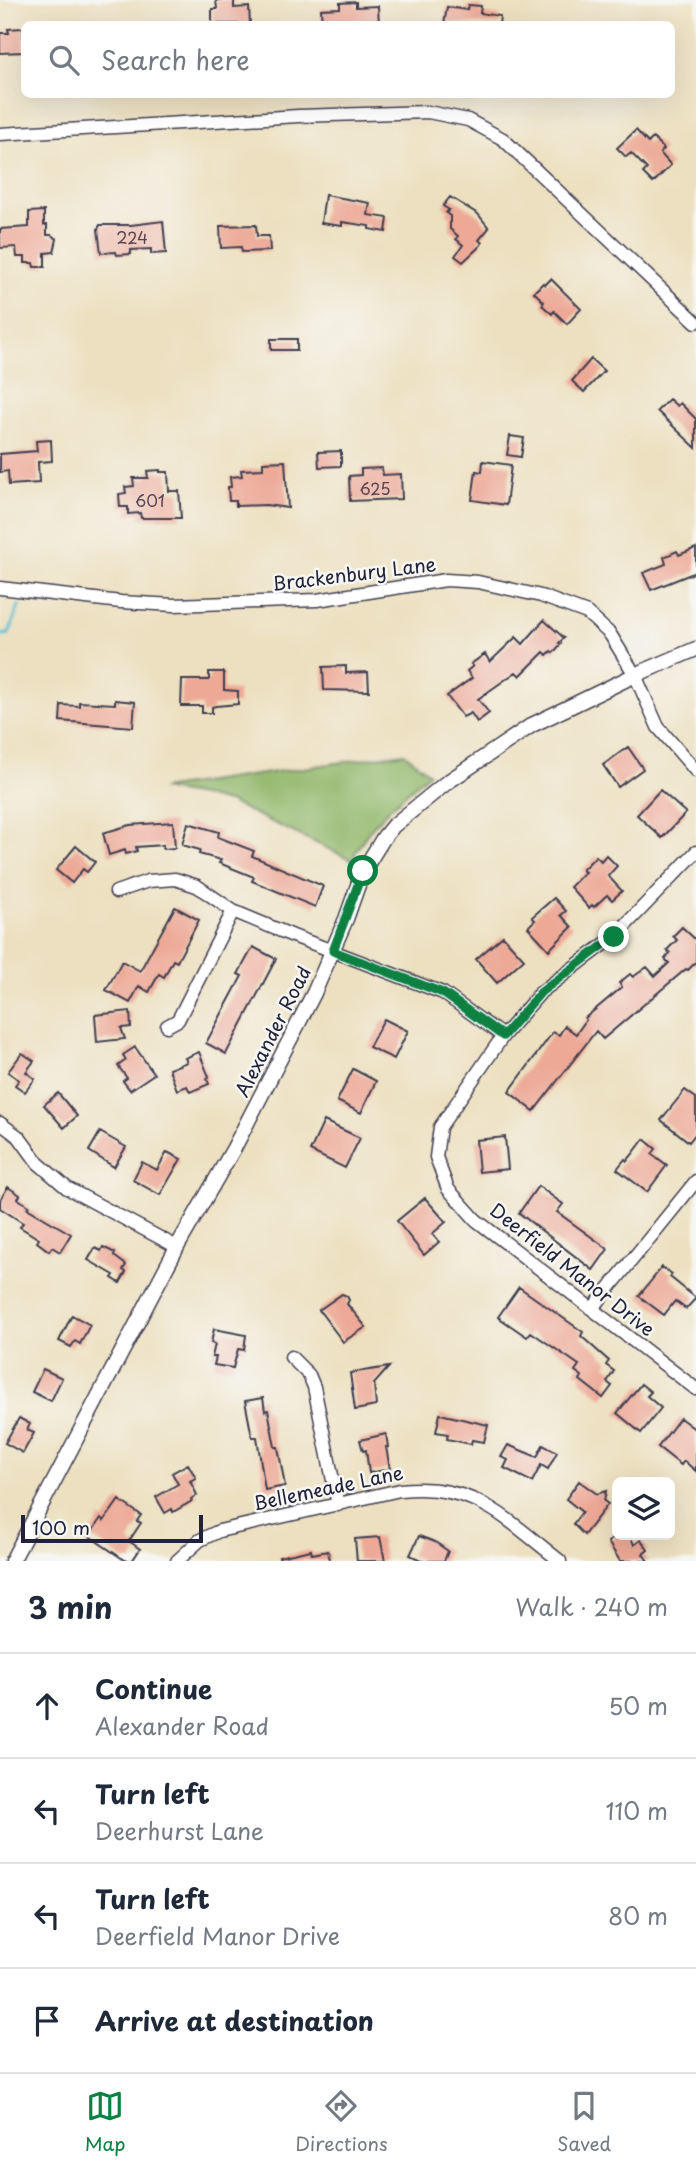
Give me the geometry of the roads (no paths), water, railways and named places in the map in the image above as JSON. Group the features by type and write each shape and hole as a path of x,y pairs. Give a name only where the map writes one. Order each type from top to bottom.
{"street":[{"path":"0,134 360,113 448,114 481,125 503,139 696,322"},
{"name":"Brackenbury Lane","path":"0,588 121,602 174,605 317,600 428,582 478,582 541,596 587,612 610,634 635,674 658,727 696,771"},
{"name":"Alexander Road","path":"12,1561 177,1247 234,1148 314,993 363,871 376,848 393,826 446,783 532,725 635,674 696,649"},
{"name":"Deerfield Manor Drive","path":"696,852 614,937 541,992 503,1036 440,1127 436,1157 448,1189 476,1220 696,1389"},
{"path":"116,892 148,881 175,879 197,886 233,911 443,993 503,1036"},
{"path":"167,1026 178,1020 233,911"},
{"path":"0,1122 19,1137 38,1163 67,1188 177,1247"},
{"path":"593,1308 696,1181"},
{"path":"291,1357 309,1375 314,1387 338,1505"},
{"name":"Bellemeade Lane","path":"177,1561 200,1541 219,1531 400,1490 433,1488 484,1503 560,1561"}],"waterway":[{"path":"0,635 9,634 19,606"}]}
